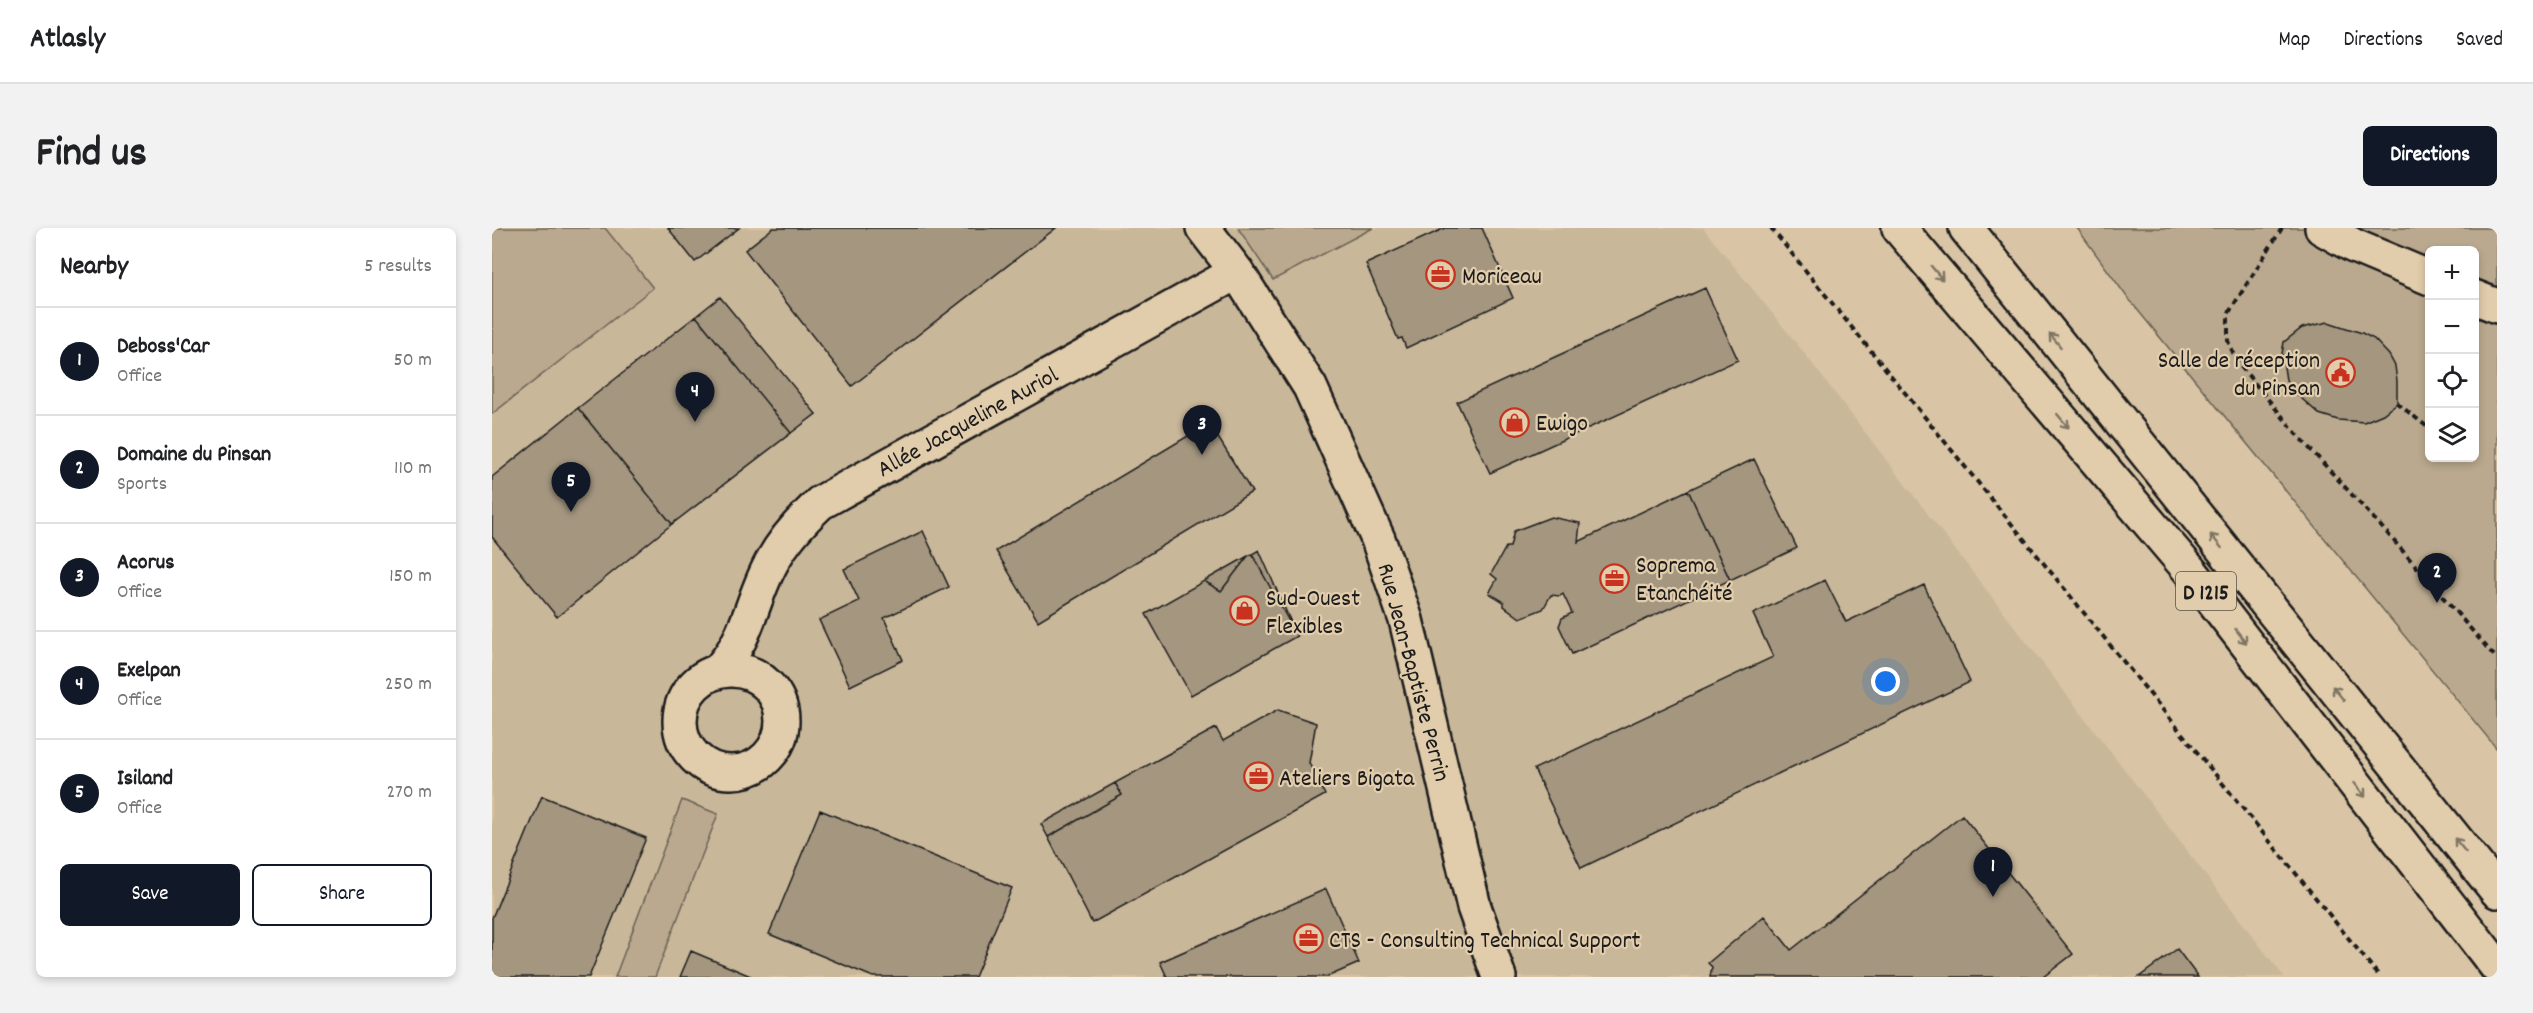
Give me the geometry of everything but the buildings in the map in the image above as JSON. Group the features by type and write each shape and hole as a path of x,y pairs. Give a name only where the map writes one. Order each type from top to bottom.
{"main road":[{"name":"Rue Jean-Baptiste Perrin","path":"1203,228 1237,272 1310,387 1378,539 1406,620 1474,907 1499,977"},
{"name":"D 1215","path":"1899,228 2192,573 2497,967"},
{"name":"D 1215","path":"1966,228 2497,891"},
{"path":"2322,228 2354,246 2425,276"},
{"name":"Allée Jacqueline Auriol","path":"718,671 729,659 749,622 772,560 794,529 820,503 1237,272"},
{"path":"2479,299 2497,306"},
{"name":"Allée Jacqueline Auriol","path":"749,622 747,660 753,674"},
{"path":"735,670 753,674 767,684 777,697 782,712 782,729 772,751 754,767 738,771 722,771 707,766 693,756 684,741 680,724 682,706 689,690 702,678 718,671 735,670"}],"path":[{"path":"1771,228 2075,599 2380,977"},
{"path":"2282,228 2228,314 2228,342 2237,362 2301,439 2497,659"},
{"path":"2397,403 2425,425"}],"shaded area":[{"path":"492,228 1703,228 1794,340 2284,977 492,977"},
{"path":"492,228 605,228 653,288 492,414"},
{"path":"1238,228 1373,228 1273,280"},
{"path":"2077,228 2497,228 2497,749 2127,297"},
{"path":"682,800 718,814 655,977 615,977"}],"place":[{"name":"Moriceau","path":"1441,275"},
{"name":"Salle de réception du Pinsan","path":"2341,373"},
{"name":"Exelpan","path":"695,422"},
{"name":"Ewigo","path":"1515,422"},
{"name":"Acorus","path":"1202,455"},
{"name":"Isiland","path":"571,512"},
{"name":"Soprema Etanchéité","path":"1615,578"},
{"name":"Domaine du Pinsan","path":"2437,603"},
{"name":"Sud-Ouest Flexibles","path":"1245,611"},
{"name":"Ateliers Bigata","path":"1258,777"},
{"name":"Deboss'Car","path":"1993,897"},
{"name":"CTS - Consulting Technical Support","path":"1308,939"}]}
